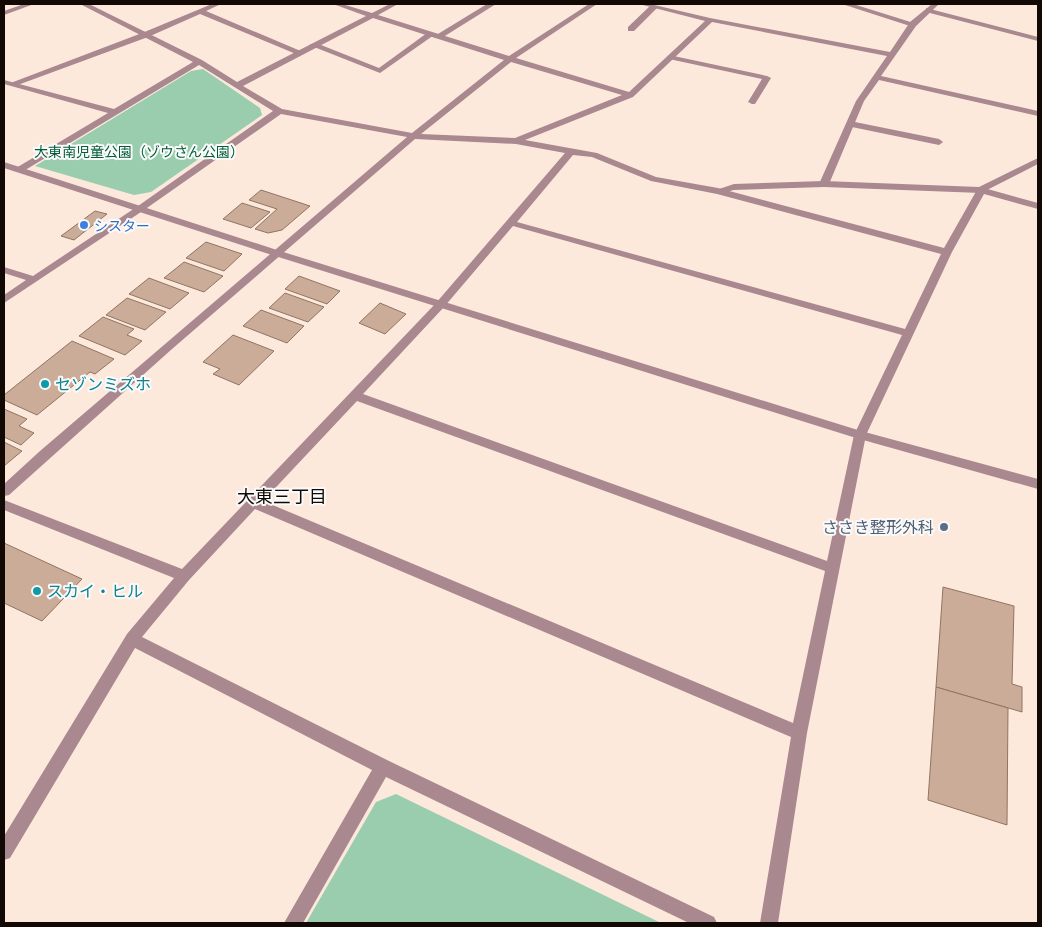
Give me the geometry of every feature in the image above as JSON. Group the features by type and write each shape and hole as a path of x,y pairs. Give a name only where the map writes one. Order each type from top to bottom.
{"street":[{"path":"4,13 30,4"},
{"path":"84,4 199,62 279,111 414,136 516,141 594,155 654,179 718,191 947,252"},
{"path":"336,4 434,36 630,95"},
{"path":"236,86 395,4"},
{"path":"313,45 380,71 434,36 492,4"},
{"path":"4,491 276,253 414,136 509,58 560,22 594,4"},
{"path":"642,4 710,20 891,54"},
{"path":"846,4 913,24"},
{"path":"824,184 860,101 913,24 936,4"},
{"path":"8,83 144,35 201,8 214,6"},
{"path":"631,29 654,7"},
{"path":"201,8 299,52"},
{"path":"929,10 1038,39"},
{"path":"516,141 630,95 710,20"},
{"path":"672,57 767,78 752,102"},
{"path":"19,170 199,62"},
{"path":"877,77 1038,113"},
{"path":"8,83 115,112"},
{"path":"4,300 141,208 279,111"},
{"path":"850,124 939,142"},
{"path":"4,852 132,639 184,576 440,305 571,152"},
{"path":"769,923 799,733 860,435 947,252 981,190 1038,161"},
{"path":"4,165 440,305 860,435 1038,484"},
{"path":"718,191 734,187 824,184 981,190 1038,206"},
{"path":"511,223 908,333"},
{"path":"4,270 33,279"},
{"path":"356,396 832,568"},
{"path":"254,503 799,733"},
{"path":"4,505 184,576"},
{"path":"132,639 383,767 708,923"},
{"path":"292,923 383,767"}],"green space":[{"name":"大東南児童公園（ゾウさん公園）","path":"203,69 260,108 262,115 151,192 134,195 35,166 191,71"},
{"path":"396,794 661,923 306,923 376,802"}],"building":[{"path":"261,190 310,206 282,230 268,233 255,229 277,209 249,200"},
{"path":"242,203 270,212 251,228 223,219"},
{"name":"シスター","path":"95,211 107,214 74,240 61,236"},
{"path":"206,242 242,254 224,271 186,258"},
{"path":"184,262 223,276 204,292 164,278"},
{"path":"299,276 340,291 327,304 285,289"},
{"path":"149,278 189,293 170,309 129,294"},
{"path":"285,293 324,307 308,322 269,308"},
{"path":"127,298 166,312 145,330 106,315"},
{"path":"380,303 406,314 385,334 359,323"},
{"path":"261,310 304,326 287,343 243,326"},
{"path":"103,317 134,329 127,335 142,341 125,355 79,336"},
{"path":"233,335 274,351 239,385 213,374 220,369 203,362"},
{"name":"セゾンミズホ","path":"72,341 114,359 95,374 90,372 37,415 4,400 4,395"},
{"path":"4,409 27,419 19,426 34,433 21,445 4,437"},
{"path":"4,442 22,451 4,466"},
{"name":"スカイ・ヒル","path":"4,543 82,579 42,621 4,603"},
{"path":"943,587 1014,606 1012,684 1022,687 1022,712 936,687"},
{"path":"936,687 1008,708 1007,825 928,800"}],"place":[{"name":"シスター","path":"84,225"},
{"name":"セゾンミズホ","path":"45,384"},
{"name":"ささき整形外科","path":"944,527"},
{"name":"スカイ・ヒル","path":"37,591"}],"district":[{"name":"大東三丁目","path":"282,496"}]}
